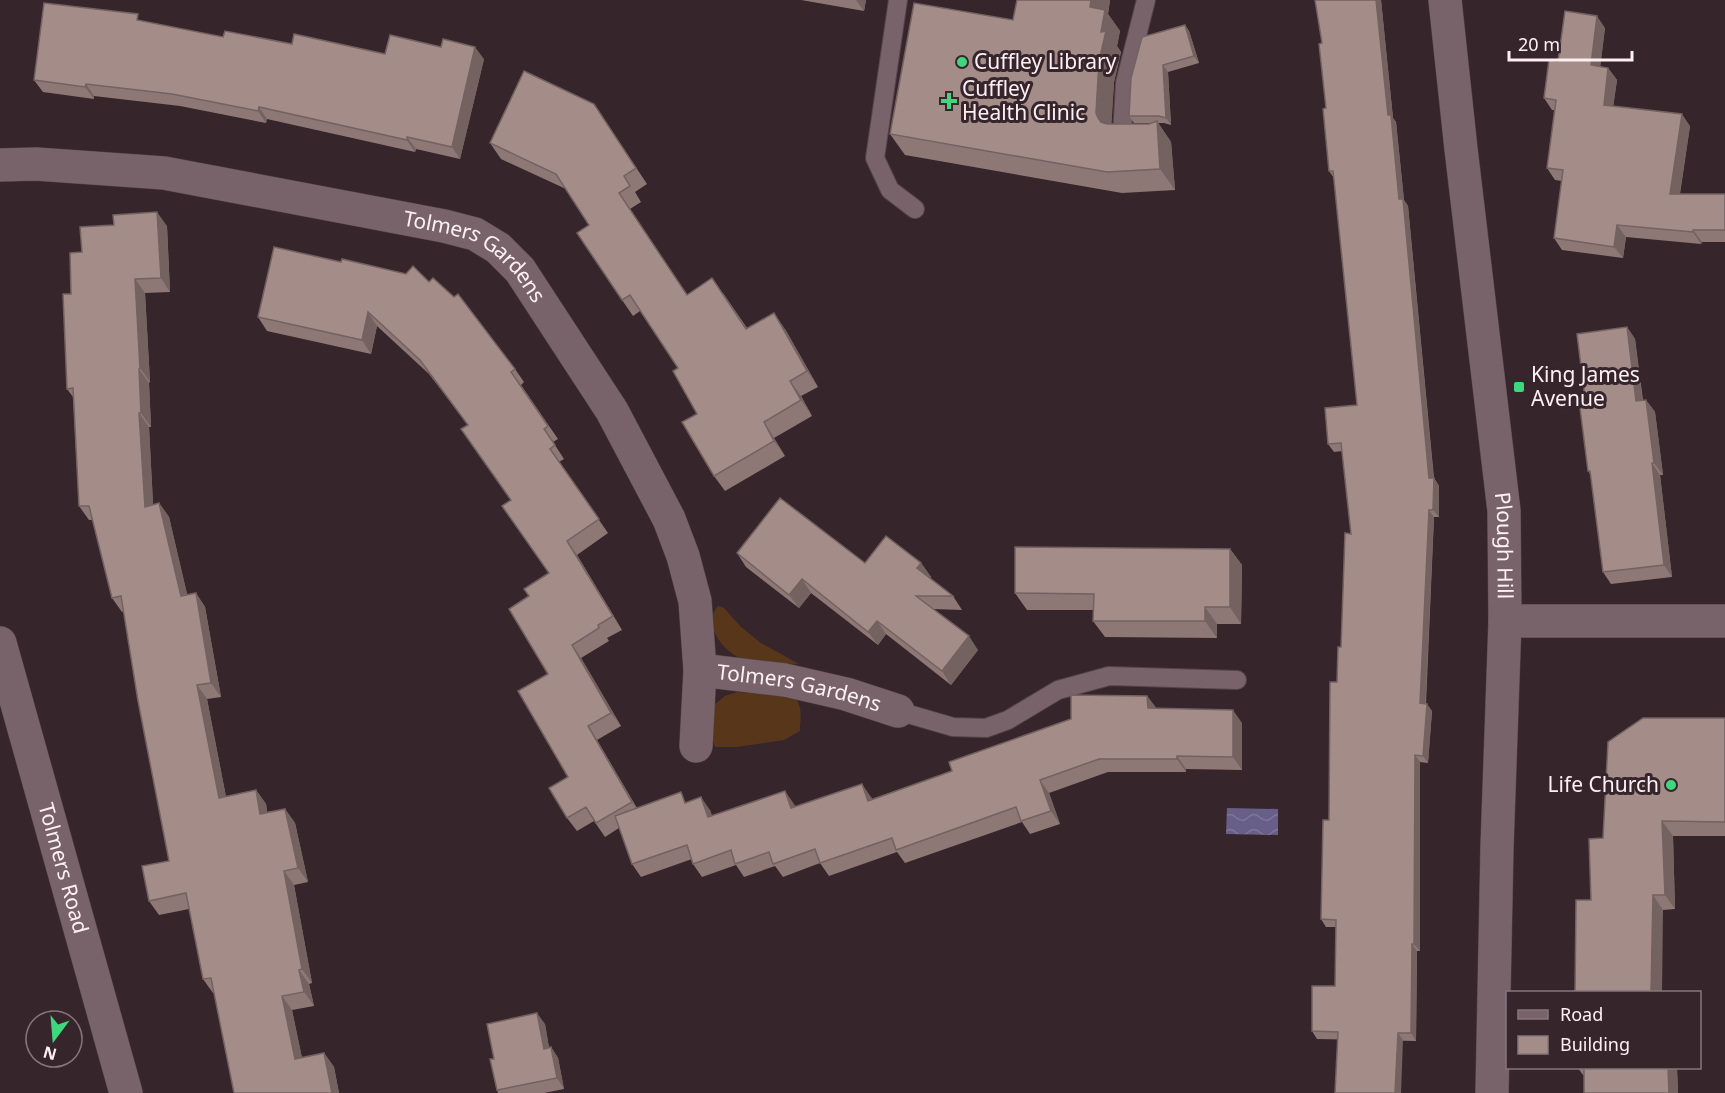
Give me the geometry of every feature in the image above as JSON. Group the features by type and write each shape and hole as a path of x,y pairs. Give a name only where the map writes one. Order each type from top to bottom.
{"street":[{"name":"Plough Hill","path":"1445,0 1504,511 1505,621 1492,1093"},
{"name":"Tolmers Gardens","path":"0,165 36,164 164,173 444,226 476,234 498,248 520,270 612,411 669,519 683,556 695,601 700,670 696,746"},
{"path":"1505,621 1725,621"},
{"name":"Tolmers Road","path":"0,643 126,1093"},
{"name":"Tolmers Gardens","path":"700,670 785,680 846,694 898,711"}],"lane":[{"path":"898,0 875,158 890,190 915,209"},
{"path":"1146,0 1125,83 1122,134 1154,134"},
{"path":"898,711 953,728 986,728 1008,720 1058,690 1109,676 1237,680"}],"shaded area":[{"path":"718,606 724,608 741,627 761,643 799,664 751,662 729,651 718,638 712,622 713,614"},
{"path":"737,692 792,696 800,707 800,731 784,740 737,747 715,747 708,726 713,706 725,696"}],"water":[{"path":"1227,808 1278,809 1278,835 1226,834"}],"building":[{"path":"1017,0 1091,0 1090,7 1105,10 1101,32 1106,31 1099,61 1096,113 1101,122 1107,124 1149,124 1157,121 1160,169 1107,172 890,134 914,3 1013,20"},
{"path":"1315,0 1376,0 1399,199 1403,199 1429,478 1434,478 1433,510 1429,510 1420,703 1427,704 1423,756 1415,755 1411,1033 1398,1033 1395,1093 1335,1093 1338,1032 1312,1031 1312,986 1335,986 1336,920 1321,919 1323,820 1329,820 1330,682 1337,682 1338,647 1341,647 1345,533 1351,534 1341,443 1328,444 1325,408 1357,405 1333,171 1329,171 1323,109 1326,108 1319,44 1322,43"},
{"path":"44,3 138,14 137,20 223,37 225,31 292,44 294,34 385,54 390,35 441,47 443,39 475,47 452,147 407,137 407,140 259,107 258,111 172,94 86,84 85,87 34,80"},
{"path":"1565,11 1597,16 1591,65 1608,68 1604,105 1682,114 1670,194 1725,194 1725,230 1693,230 1693,232 1617,225 1614,247 1554,238 1563,170 1547,168 1556,100 1544,98 1549,60 1558,61"},
{"path":"1185,25 1194,56 1163,65 1166,118 1129,116 1131,78 1142,37"},
{"path":"524,71 594,104 636,168 624,176 630,186 619,193 687,295 712,278 746,329 774,313 807,371 790,381 801,400 764,422 774,441 714,476 682,422 697,414 673,371 678,368 630,295 622,300 577,233 589,225 556,174 490,143"},
{"path":"157,212 161,278 135,279 140,368 141,413 139,413 145,507 159,503 181,596 196,593 211,683 197,685 219,798 256,790 260,814 285,809 298,868 284,871 304,992 282,996 295,1059 324,1053 332,1093 234,1093 211,978 203,979 186,893 149,901 142,866 169,861 138,701 121,596 112,598 89,506 79,506 73,388 67,389 63,294 71,294 70,253 82,252 80,227 114,225 113,215"},
{"path":"274,247 341,262 342,259 406,274 413,266 429,282 433,278 454,297 458,294 515,369 511,372 548,426 544,429 555,445 550,449 599,519 567,541 613,616 572,645 611,713 588,726 632,802 596,823 586,807 567,818 549,788 568,777 518,691 548,674 509,609 529,596 524,589 549,573 502,506 511,500 461,429 468,425 420,360 368,312 362,340 258,317"},
{"path":"1627,327 1636,401 1646,400 1664,565 1603,572 1580,408 1586,407 1577,334"},
{"path":"780,498 865,563 886,536 921,563 917,568 953,596 916,596 969,636 942,671 877,621 868,632 802,579 789,595 737,553"},
{"path":"1015,547 1230,549 1230,607 1205,607 1205,621 1093,621 1094,594 1015,593"},
{"path":"1071,695 1147,696 1148,708 1233,710 1233,757 1177,756 1177,759 1099,759 1040,780 1051,811 1021,821 1016,807 896,850 892,838 820,863 815,849 773,864 769,852 735,864 731,850 693,864 687,845 632,864 615,816 681,792 685,803 701,797 708,817 785,791 791,808 862,784 868,801 952,771 949,762 1071,719"},
{"path":"1643,718 1725,718 1725,822 1662,821 1665,895 1653,895 1651,991 1575,991 1576,900 1591,900 1589,839 1603,838 1608,742"},
{"path":"537,1013 544,1049 551,1047 557,1078 497,1090 490,1059 494,1059 487,1024"},
{"path":"1584,1069 1668,1069 1669,1093 1584,1093"}],"place":[{"name":"Cuffley Library","path":"962,62"},
{"name":"Cuffley Health Clinic","path":"949,101"},
{"name":"King James Avenue","path":"1519,387"},
{"name":"Life Church","path":"1671,785"}]}
